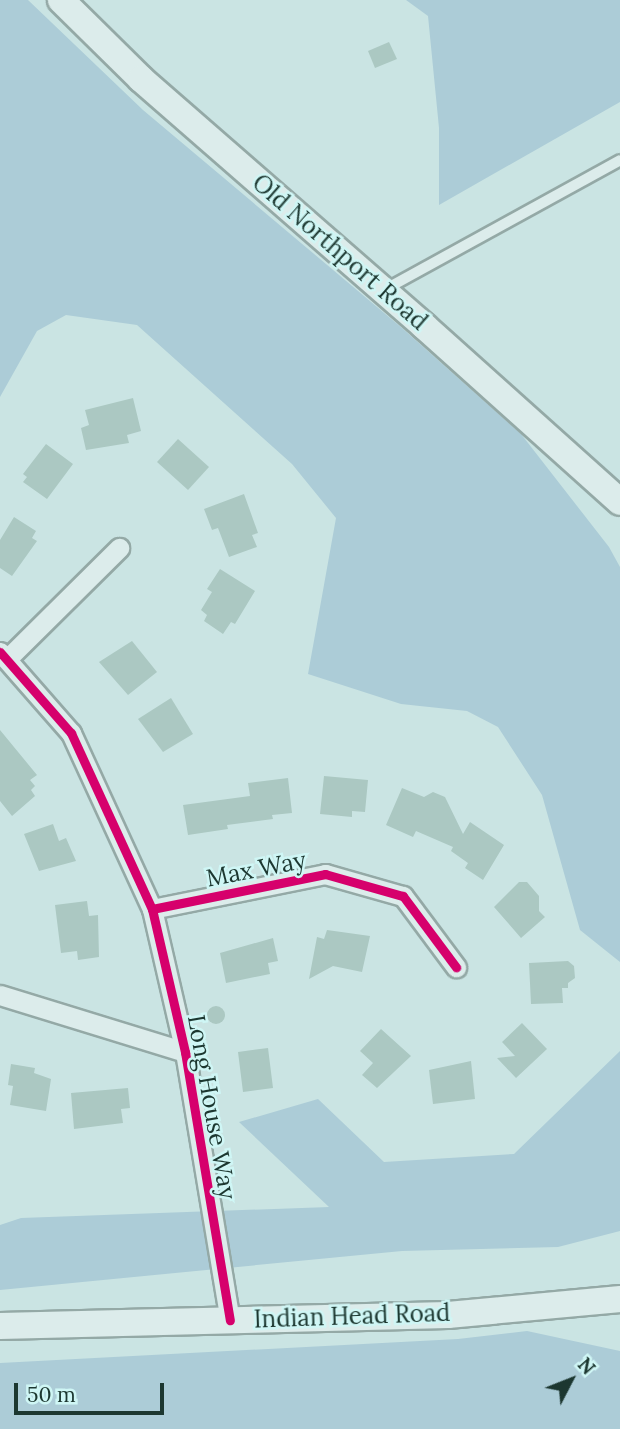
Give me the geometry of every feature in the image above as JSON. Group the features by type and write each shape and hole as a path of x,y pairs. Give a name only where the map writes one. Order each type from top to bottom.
{"main road":[{"name":"Old Northport Road","path":"61,0 141,79 384,290 620,502"},
{"name":"Indian Head Road","path":"0,1325 448,1315 620,1300"}],"street":[{"path":"4,656 118,548"},
{"name":"Long House Way","path":"4,656 71,733 152,909 185,1052 230,1320"},
{"name":"Max Way","path":"152,909 325,874 404,896 456,967"},
{"path":"0,995 185,1052"}],"lane":[{"path":"384,290 620,160"}],"shaded area":[{"path":"0,0 28,0 143,110 402,328 521,434 609,547 620,567 620,962 580,930 542,795 498,727 467,711 401,704 308,674 336,518 292,464 137,325 66,315 37,331 0,397"},
{"path":"406,0 620,0 620,102 439,205 439,128 428,16"},
{"path":"620,1051 620,1231 558,1247 402,1251 0,1290 0,1225 21,1218 329,1207 239,1122 318,1099 384,1162 514,1154"},
{"path":"527,1331 620,1351 620,1429 0,1429 0,1363 458,1339"}],"building":[{"path":"389,42 397,59 375,68 368,51"},
{"path":"133,398 141,431 127,435 129,443 86,450 81,428 89,425 85,410"},
{"path":"178,439 209,467 188,490 157,462"},
{"path":"46,444 73,464 47,499 23,482 27,477 23,474"},
{"path":"244,494 258,533 252,535 257,547 229,557 218,528 212,530 204,509"},
{"path":"14,517 36,531 32,538 37,541 12,576 0,568 0,540"},
{"path":"220,569 255,591 235,624 231,622 223,634 204,621 207,615 201,610 212,592 207,589"},
{"path":"132,641 157,672 128,695 99,662"},
{"path":"171,698 193,734 163,752 138,719"},
{"path":"0,730 37,775 30,780 35,786 31,790 35,796 12,816 0,801"},
{"path":"324,776 368,780 365,812 352,811 352,817 320,814"},
{"path":"288,778 292,813 272,815 273,819 227,825 228,829 188,835 183,805 250,796 248,783"},
{"path":"402,788 424,797 433,792 445,797 463,834 470,822 504,845 483,880 465,868 468,863 451,851 453,847 416,831 413,837 386,825"},
{"path":"53,824 59,841 66,838 76,861 39,871 24,834"},
{"path":"519,882 527,882 539,896 539,911 545,917 521,938 494,907"},
{"path":"87,901 89,916 98,915 99,957 78,960 77,951 61,953 55,905"},
{"path":"327,930 370,936 362,972 333,966 309,979 317,937 324,939"},
{"path":"273,938 278,961 268,963 270,974 226,983 220,953"},
{"path":"568,961 574,966 575,978 568,983 568,988 562,988 563,1003 531,1004 529,963"},
{"path":"212,1006 220,1006 225,1015 223,1022 212,1024 207,1019 207,1011"},
{"path":"522,1023 547,1049 516,1078 497,1058 515,1056 502,1042"},
{"path":"381,1029 411,1056 377,1088 362,1075 373,1063 360,1051"},
{"path":"268,1048 273,1088 243,1092 238,1052"},
{"path":"471,1061 475,1099 433,1104 429,1070"},
{"path":"11,1064 35,1068 34,1073 51,1079 46,1111 10,1105 13,1086 8,1085"},
{"path":"128,1088 130,1108 121,1109 123,1123 74,1129 71,1093"}],"cycle path":[{"path":"0,652 71,733 152,909 185,1052 230,1320"},
{"path":"152,909 325,874 403,896 456,967"}]}
